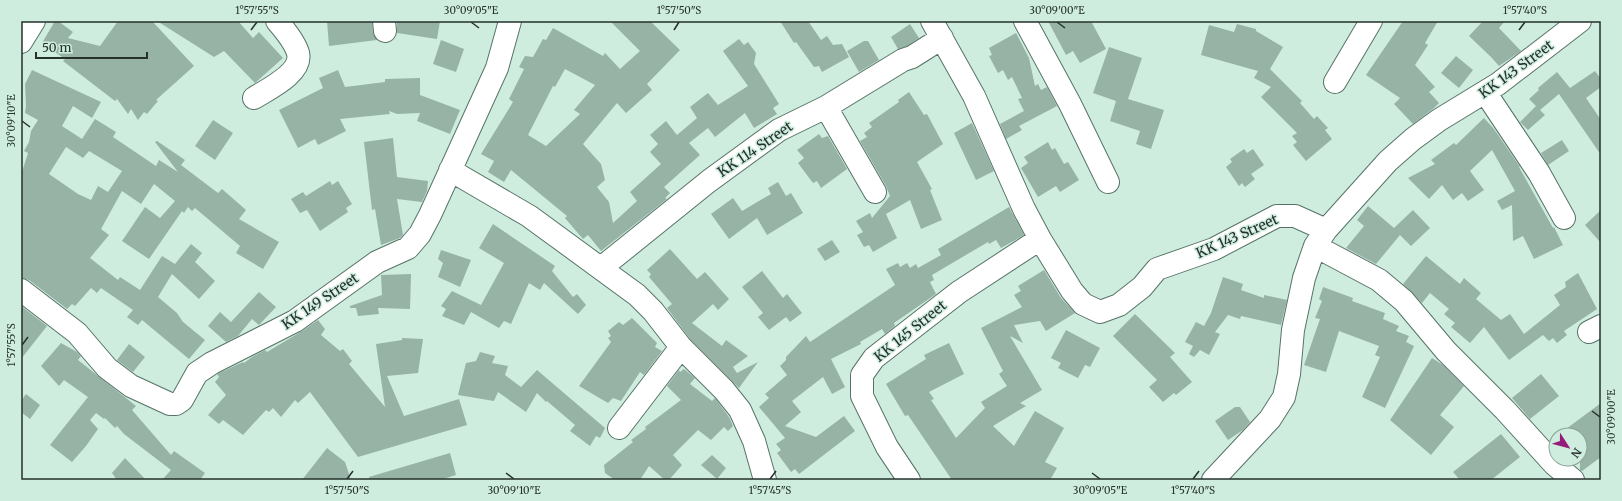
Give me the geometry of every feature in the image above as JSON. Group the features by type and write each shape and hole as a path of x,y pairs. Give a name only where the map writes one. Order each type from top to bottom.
{"street":[{"path":"21,42 34,21"},
{"path":"254,98 290,75 297,63 298,54 286,31 277,21"},
{"name":"KK 149 Street","path":"21,290 77,333 108,368 131,386 170,404 176,404 182,400 197,374 212,363 295,321 377,262 408,248 420,234 430,215 497,68 510,21"},
{"path":"1025,21 1070,104 1108,182"},
{"path":"1335,82 1371,21"},
{"name":"KK 143 Street","path":"937,29 974,96 1024,209 1040,239 1072,291 1083,304 1100,312 1119,305 1142,287 1157,270 1214,249 1277,216 1295,216 1321,238 1388,161 1413,139 1439,120 1524,66 1580,21"},
{"name":"KK 114 Street","path":"601,268 709,181 779,130 826,107 903,60 912,57 937,29"},
{"path":"1485,92 1535,167 1564,218"},
{"path":"826,107 875,192"},
{"path":"450,170 529,216 637,295 653,311 681,347 724,390 740,410 754,441 765,480"},
{"path":"1213,480 1270,419 1284,397 1289,374 1293,330 1304,278 1321,238 1379,280 1404,301 1446,351 1505,410 1554,464 1571,479"},
{"name":"KK 145 Street","path":"909,480 886,447 862,396 862,375 874,358 959,292 1040,239"},
{"path":"619,428 681,347"}],"building":[{"path":"55,21 58,21 73,32 68,38 100,46 118,21 152,21 194,66 156,100 158,101 147,114 144,112 138,120 131,109 128,114 117,99 115,101 63,61 65,59 42,43"},
{"path":"157,21 238,21 253,38 259,32 283,58 255,83 224,51 214,57"},
{"path":"327,21 372,21 373,33 377,40 329,46"},
{"path":"397,21 440,21 437,39 397,33"},
{"path":"610,21 650,21 680,50 647,84 652,90 626,113 617,103 583,144 601,164 605,180 597,187 609,202 613,223 637,201 630,192 661,164 650,152 658,144 650,135 666,121 677,135 697,118 690,107 708,93 718,105 748,86 723,51 739,39 744,45 748,42 756,53 754,64 779,104 773,108 777,114 754,128 745,113 715,137 708,128 689,143 700,155 664,187 670,193 665,198 667,199 601,251 588,235 583,239 565,218 567,216 511,170 504,182 488,172 494,161 481,154 513,102 509,99 524,69 519,67 525,56 533,57 543,39 546,40 553,28 603,56 605,53 620,69 640,51","holes":["565,69 595,85 574,110 580,114 546,146 528,135 553,86 555,87"]},
{"path":"780,21 808,21 821,40 827,36 833,45 842,44 849,57 822,72 819,66 814,67 796,42 794,43"},
{"path":"1048,21 1091,21 1106,49 1080,63 1073,51 1066,55"},
{"path":"1403,21 1438,21 1425,43 1428,45 1415,65 1435,87 1429,92 1439,103 1413,124 1394,104 1400,98 1366,75"},
{"path":"1483,21 1505,21 1499,28 1521,51 1499,66 1469,36"},
{"path":"910,24 919,38 907,46 898,49 891,37"},
{"path":"1237,24 1256,29 1256,31 1283,47 1270,69 1302,101 1300,103 1314,119 1317,116 1328,128 1325,130 1332,139 1306,161 1293,145 1297,142 1292,136 1297,133 1261,97 1271,87 1254,78 1258,71 1201,55 1209,25 1234,32"},
{"path":"1016,33 1029,58 1035,86 1038,84 1041,90 1047,87 1057,106 1019,126 1022,130 1006,139 1000,124 1024,111 1018,99 1022,98 1012,77 1008,80 1003,70 998,73 989,56 992,55 989,48"},
{"path":"441,40 464,49 456,72 433,64"},
{"path":"864,41 868,41 879,60 859,72 847,51"},
{"path":"1109,47 1142,58 1128,99 1164,110 1151,149 1136,144 1140,131 1110,121 1116,101 1093,93"},
{"path":"1456,56 1473,70 1459,88 1441,73"},
{"path":"32,70 101,102 92,118 73,106 62,126 82,139 95,119 116,132 113,137 156,166 159,160 178,172 155,142 157,141 185,160 181,165 218,193 222,189 246,210 239,219 279,242 263,269 236,253 240,246 195,208 192,211 188,207 184,213 182,211 149,259 122,241 145,207 160,218 175,201 154,184 141,204 122,191 101,229 109,235 90,258 118,280 120,277 140,290 162,256 175,264 191,244 202,253 195,262 215,281 199,299 172,274 158,297 177,313 183,322 205,340 189,359 142,320 138,325 127,317 133,310 101,288 97,293 91,288 75,306 72,304 67,309 29,280 21,278 21,175 28,153 24,151 29,142 31,131 38,120 25,113 25,84","holes":["66,147 83,158 89,151 122,171 108,192 98,186 91,200 78,194 49,174"]},
{"path":"338,70 345,87 385,82 385,79 420,78 420,95 460,110 450,134 417,121 420,113 397,114 389,111 390,114 340,119 346,131 318,145 315,139 298,148 279,110 323,88 319,78"},
{"path":"1595,71 1601,79 1601,87 1586,98 1601,120 1601,155 1559,94 1540,110 1545,115 1528,130 1520,122 1536,106 1529,99 1539,90 1538,88 1557,72 1570,88"},
{"path":"909,92 924,115 927,114 943,144 917,162 932,189 930,190 942,220 921,229 910,200 886,214 897,238 873,252 869,245 864,247 857,235 863,232 856,221 870,213 872,218 890,196 886,186 860,141 867,137 864,133 872,127 869,123 899,102 898,100"},
{"path":"1484,118 1494,129 1520,167 1563,245 1534,259 1523,236 1513,241 1512,205 1502,210 1497,201 1515,191 1492,150 1470,171 1484,190 1468,201 1462,193 1453,200 1442,185 1429,199 1408,178 1435,164 1431,160 1454,143 1456,145"},
{"path":"213,120 233,133 215,160 195,146"},
{"path":"972,123 994,171 976,180 954,133"},
{"path":"819,134 822,138 828,136 847,169 821,188 817,181 813,183 798,163 804,158 797,150"},
{"path":"393,138 397,177 428,181 427,191 422,202 397,199 403,235 400,238 381,245 375,209 372,210 364,142"},
{"path":"1562,140 1569,151 1548,165 1541,153"},
{"path":"1048,142 1052,150 1055,148 1064,164 1068,162 1079,180 1060,192 1056,186 1038,197 1021,168 1028,163 1024,157"},
{"path":"1244,149 1247,153 1253,149 1264,165 1251,174 1255,179 1245,187 1242,183 1239,186 1226,167 1232,162 1230,159"},
{"path":"330,181 332,185 338,181 352,204 346,208 348,212 320,231 307,210 300,213 291,199 303,192 306,196"},
{"path":"778,182 786,196 791,193 803,213 767,235 757,218 729,239 711,214 733,198 742,211 771,194 768,188"},
{"path":"1368,206 1394,228 1413,210 1430,228 1411,246 1400,235 1376,264 1346,248 1364,226 1357,220"},
{"path":"1009,207 1024,235 1001,248 996,240 989,244 988,242 932,275 934,280 930,282 936,294 894,323 895,326 885,334 882,329 860,342 861,344 831,359 845,387 832,394 823,377 792,401 801,412 785,426 816,437 844,416 855,431 799,474 795,469 791,472 777,453 781,450 776,444 785,438 759,407 769,398 765,394 787,375 780,366 786,360 786,357 806,336 810,342 895,285 886,269 898,263 900,267 907,263 910,268 916,264 918,268 941,255 938,249"},
{"path":"1601,210 1601,243 1585,225"},
{"path":"493,224 555,266 552,271 573,297 577,294 586,305 578,314 544,283 540,290 529,283 511,324 504,321 499,328 471,312 464,325 442,316 446,309 441,306 452,291 481,305 504,263 479,248"},
{"path":"832,240 840,252 825,261 817,249"},
{"path":"670,249 697,279 705,272 729,299 718,310 713,304 692,323 722,346 726,340 748,356 733,367 737,373 758,362 739,388 690,339 667,308 672,304 649,277 651,274 647,270"},
{"path":"441,250 471,260 460,287 438,277 443,263 438,259"},
{"path":"1426,256 1460,284 1464,278 1481,293 1476,299 1501,320 1510,314 1524,334 1560,305 1554,295 1566,287 1565,282 1578,273 1597,309 1564,331 1567,335 1557,343 1553,338 1549,341 1543,335 1509,360 1484,327 1470,343 1451,327 1455,323 1444,314 1449,309 1430,293 1422,303 1403,284"},
{"path":"1044,270 1061,298 1075,313 1046,331 1040,321 1014,325 1023,343 1010,336 1042,390 1020,403 1026,406 993,426 1014,446 1035,411 1064,428 1045,462 1057,468 1050,480 952,480 908,415 905,416 886,384 926,359 924,355 949,343 964,374 929,392 934,399 931,400 956,438 985,408 981,402 1007,386 999,374 1003,371 981,328 1022,307 1014,295 1021,291 1018,286"},
{"path":"762,271 783,298 787,294 802,313 790,322 786,317 769,330 758,317 763,313 742,287"},
{"path":"411,274 410,309 378,308 379,314 358,316 356,308 350,308 350,306 382,295 381,275"},
{"path":"1223,277 1243,284 1241,290 1264,298 1264,295 1287,300 1281,325 1241,316 1240,319 1228,315 1215,332 1220,334 1209,355 1200,350 1194,357 1189,354 1193,346 1185,342 1196,322 1204,326 1211,313"},
{"path":"1323,287 1353,298 1352,301 1385,313 1383,319 1399,326 1396,331 1409,336 1406,342 1414,346 1385,408 1362,397 1380,357 1375,355 1379,346 1339,331 1326,372 1304,365 1320,319 1315,318 1322,301 1319,299"},
{"path":"259,292 276,307 259,325 252,319 238,336 226,342 208,326 220,312 231,322"},
{"path":"21,306 47,326 21,359"},
{"path":"1135,314 1175,353 1170,357 1192,382 1176,395 1174,393 1163,402 1149,387 1157,380 1113,336"},
{"path":"632,318 657,343 655,347 662,351 644,375 640,372 621,401 613,398 608,403 579,386 611,342 608,338 611,336 608,331 619,322 623,325"},
{"path":"318,320 325,329 321,335 340,351 343,349 352,361 349,364 385,407 376,344 402,340 402,338 423,339 418,373 387,376 404,416 459,399 467,425 358,457 310,392 298,403 295,400 281,417 273,408 269,412 266,410 243,435 223,420 219,424 208,415 226,395 215,382 219,377 217,374 243,362 244,363 265,350 267,352"},
{"path":"1066,330 1100,348 1090,367 1085,365 1078,378 1058,368 1061,363 1051,358"},
{"path":"61,343 77,352 81,356 78,360 136,406 132,410 171,455 174,451 205,473 200,480 162,480 171,470 124,434 117,426 115,428 105,418 104,419 96,413 90,420 98,429 72,462 50,445 88,397 64,380 59,386 41,366"},
{"path":"129,344 145,357 133,372 117,360"},
{"path":"480,352 495,356 492,363 508,366 505,375 521,387 537,370 605,428 600,438 596,436 590,446 570,431 575,425 537,393 526,412 498,392 494,401 458,395 466,363 476,361"},
{"path":"1432,358 1443,365 1464,386 1440,415 1454,427 1431,455 1390,420"},
{"path":"684,369 695,378 690,384 712,401 715,398 729,417 733,426 728,431 724,427 711,440 698,430 673,455 682,465 669,480 665,480 649,466 640,480 615,480 605,473 604,465 633,442 631,440 646,429 645,427 681,400 667,386 679,370 680,372"},
{"path":"1541,374 1559,396 1530,419 1512,398"},
{"path":"26,394 40,405 30,419 21,412 21,401"},
{"path":"1601,403 1601,457 1588,467 1588,427 1569,427"},
{"path":"1235,407 1240,407 1250,422 1243,430 1228,440 1215,421"},
{"path":"1501,434 1520,457 1491,480 1460,480 1453,472"},
{"path":"327,448 345,462 351,480 302,480"},
{"path":"450,453 456,475 440,480 369,480 369,477"},
{"path":"712,455 726,468 717,479 701,465"},
{"path":"125,458 146,480 117,480 112,473"},
{"path":"1580,467 1587,467 1582,471 1580,470"}]}
